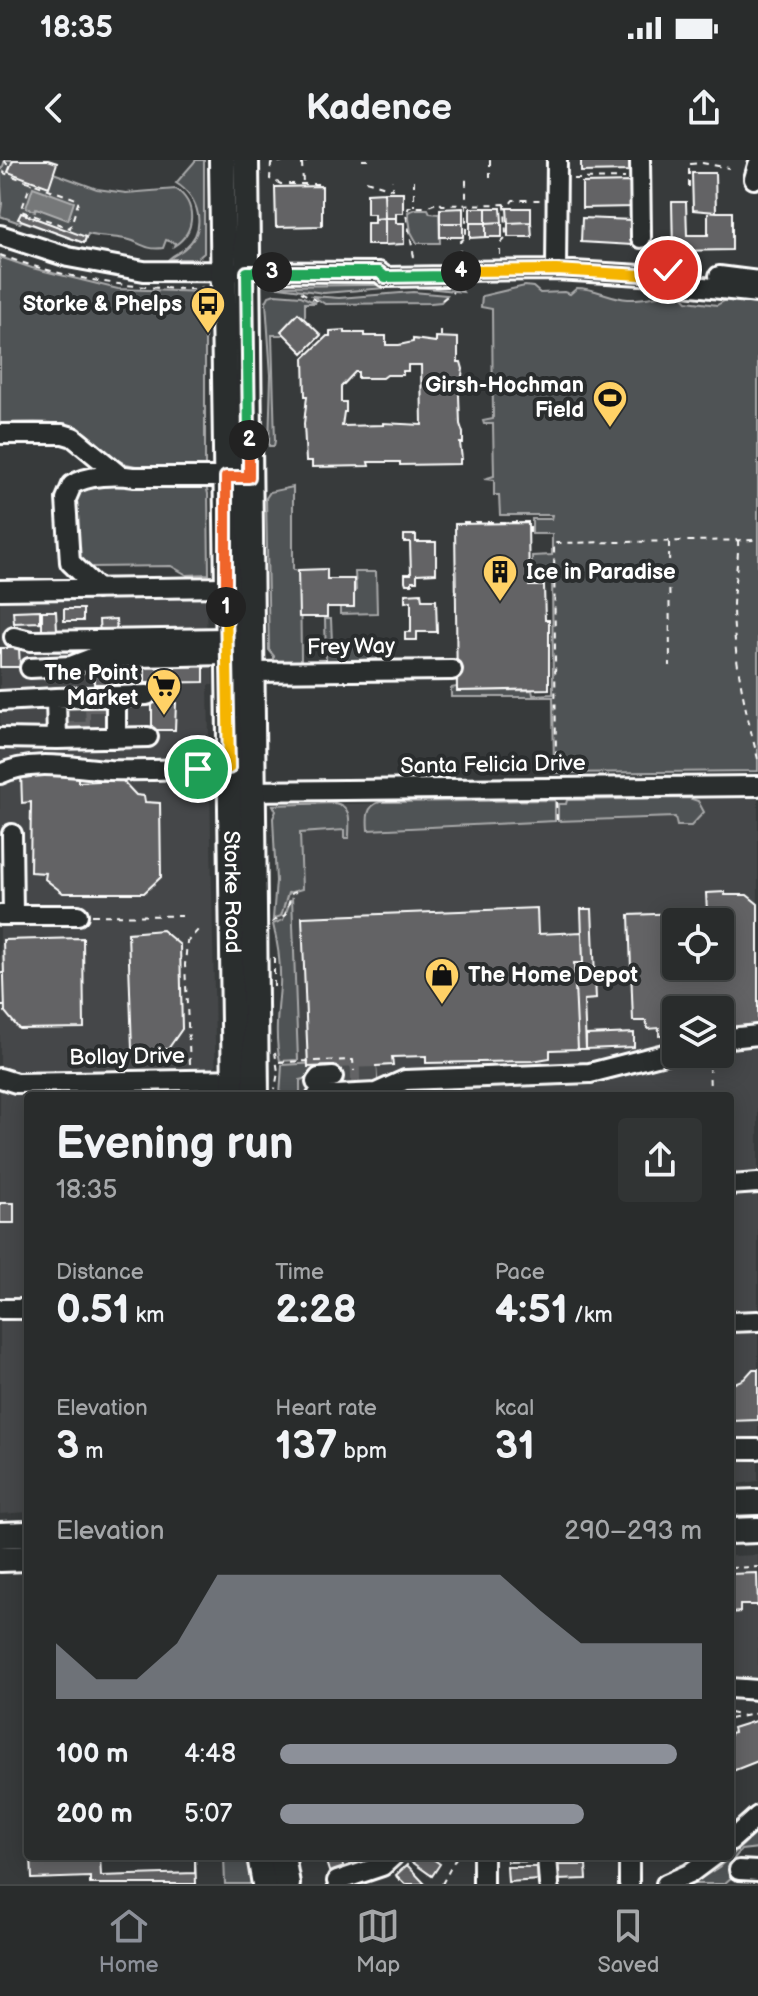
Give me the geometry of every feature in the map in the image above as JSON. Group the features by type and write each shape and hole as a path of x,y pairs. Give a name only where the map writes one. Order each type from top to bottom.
{"main road":[{"name":"Storke Road","path":"222,160 235,272 238,477 251,672 237,784 232,928 245,1087"},
{"name":"Storke Road","path":"235,272 246,160"},
{"name":"Storke Road","path":"238,477 226,587 237,784 256,977 245,1087"},
{"path":"232,928 243,934 245,965 256,977"},
{"path":"734,1503 758,1502"},
{"path":"734,1531 758,1530"},
{"path":"0,1535 24,1534"},
{"path":"0,1559 24,1558"},
{"path":"261,1860 265,1884"},
{"path":"283,1860 287,1884"}],"street":[{"path":"556,270 557,160"},
{"path":"637,169 641,238"},
{"path":"0,235 41,250 144,271 379,272 385,277 448,276 458,263 658,276 668,270 758,281"},
{"path":"658,276 666,283 758,293"},
{"path":"0,434 63,434 73,437 118,474"},
{"path":"98,589 70,562 66,499 72,485 79,480 118,474 134,477 238,477"},
{"path":"0,590 226,587"},
{"path":"14,637 31,641 227,647"},
{"path":"30,668 71,666 92,658 227,647"},
{"name":"Frey Way","path":"251,672 452,670"},
{"path":"0,701 147,695"},
{"path":"56,698 57,739"},
{"path":"105,699 105,735"},
{"path":"0,738 57,739 77,734 148,737"},
{"name":"Santa Felicia Drive","path":"0,774 14,767 79,766 237,784 758,786"},
{"path":"12,834 6,915 78,915"},
{"path":"734,1038 758,1035"},
{"path":"373,1092 384,1080 590,1073 662,1055"},
{"name":"Bollay Drive","path":"0,1078 54,1089 245,1087"},
{"path":"322,1085 366,1092"},
{"path":"734,1185 758,1183"},
{"path":"0,1309 24,1309"},
{"path":"734,1322 758,1321"},
{"path":"734,1449 758,1449"},
{"path":"734,1688 758,1690"},
{"path":"734,1837 758,1816"},
{"path":"483,1860 483,1884"},
{"path":"547,1860 549,1884"},
{"path":"629,1860 629,1884"},
{"path":"666,1884 689,1874 708,1860"},
{"path":"337,1881 393,1864"}],"path":[{"path":"4,160 7,164 4,173 79,200 70,228 21,211 31,183"},
{"path":"307,160 271,164 270,176 281,184 324,184"},
{"path":"362,160 369,160"},
{"path":"490,160 490,179"},
{"path":"302,162 303,184"},
{"path":"719,166 723,162"},
{"path":"689,187 689,164 729,168"},
{"path":"574,179 637,169"},
{"path":"458,263 460,242 466,237 466,179"},
{"path":"366,181 392,189 392,180"},
{"path":"414,180 414,207"},
{"path":"414,257 406,214 409,207 426,207 439,202 442,205 505,204 513,200 543,200"},
{"path":"500,256 500,244 506,238 505,204"},
{"path":"301,292 317,301"},
{"path":"442,300 453,292"},
{"path":"441,329 441,336"},
{"path":"463,522 530,522 530,534"},
{"path":"738,540 733,605 735,638 748,722 758,759"},
{"path":"556,775 556,770 564,764 556,759 553,543 758,540"},
{"path":"669,541 670,666"},
{"path":"556,801 557,820"},
{"path":"271,922 285,915 292,893 301,891"},
{"path":"78,915 183,916"},
{"path":"190,1064 188,994 185,991 187,942 199,929"},
{"path":"182,1024 189,1024"},
{"path":"709,1068 710,1092"},
{"path":"734,1568 758,1567"},
{"path":"734,1718 758,1713"},
{"path":"734,1714 744,1716"},
{"path":"442,1884 455,1860"},
{"path":"393,1864 404,1884"},
{"path":"447,1878 447,1884"}],"shaded area":[{"path":"5,160 18,160 97,189 126,193 176,189 188,202 190,226 174,246 175,243 166,240 163,248 154,248 128,239 88,234 84,243 0,216 0,168"},
{"path":"196,160 204,160 204,253 197,259 169,259 185,248 197,232 195,205 176,183"},
{"path":"33,187 74,202 68,220 36,208 35,211 26,208"},
{"path":"428,209 430,213 439,214 440,243 417,243 411,232 408,212"},
{"path":"0,257 118,289 205,292 205,466 140,467 118,460 76,428 44,422 0,423"},
{"path":"452,284 459,286 463,292 410,286 324,293 272,286"},
{"path":"533,287 540,293 570,294 577,288 628,299 680,294 687,301 717,305 726,300 758,304 758,771 554,773 553,697 451,697 451,688 457,687 458,691 532,690 533,695 553,694 552,570 532,570 532,556 552,555 552,534 532,534 532,519 551,519 552,515 500,515 499,495 494,495 494,480 484,479 494,476 493,424 484,424 483,421 493,419 492,309 481,307 482,296"},
{"path":"413,292 447,295 441,302 431,303 325,304 313,296 339,298"},
{"path":"269,296 301,296 316,303 305,303 305,316 282,335 272,335 275,441 274,446 269,446 271,375 266,302"},
{"path":"205,482 208,494 209,574 187,575 171,566 90,567 81,562 78,564 74,497 79,487 87,483"},
{"path":"293,487 293,570 300,571 301,660 274,662 269,650 266,498 270,492"},
{"path":"355,572 376,572 377,613 340,614 340,604 356,590"},
{"path":"206,599 207,648 213,648 213,685 208,685 216,1091 24,1092 24,1512 0,1514 0,601"},
{"path":"325,619 331,619 332,642 377,641 377,659 326,660"},
{"path":"689,798 698,801 704,812 691,826 677,826 675,817 558,821 558,804 566,804 567,800"},
{"path":"758,798 758,1481 734,1484 734,1092 280,1092 282,1065 276,1040 280,983 279,950 273,919 276,881 273,818 276,811 273,805"},
{"path":"555,800 555,821 368,830 370,809 380,802"},
{"path":"335,803 347,812 349,838 344,838 344,830 300,833 302,889 288,893 281,916 273,919 276,881 273,818 276,811 273,805"},
{"path":"292,897 298,1060 280,1061 277,1033 280,970 273,924 283,920"},
{"path":"319,1063 324,1074 300,1080 300,1092 280,1092 282,1065"},
{"path":"758,1555 758,1683 734,1680 734,1556"},
{"path":"758,1831 758,1848 741,1850 734,1859 734,1853"},
{"path":"224,1860 247,1860 252,1884 225,1884"},
{"path":"727,1860 733,1860 733,1876 724,1884 692,1884"}],"building":[{"path":"13,160 57,163 49,187 8,172"},
{"path":"581,160 632,160 632,171 581,172"},
{"path":"692,173 715,173 716,212 693,210"},
{"path":"633,182 634,207 582,208 582,183"},
{"path":"322,186 322,226 276,227 275,187"},
{"path":"384,192 403,192 403,213 396,213 396,218 385,218"},
{"path":"384,192 385,218 374,219 374,214 367,214 367,193"},
{"path":"672,202 686,202 687,235 708,235 708,212 732,212 732,250 673,251"},
{"path":"463,208 463,223 440,223 440,209"},
{"path":"470,208 486,208 486,223 470,223"},
{"path":"486,208 501,208 502,222 486,223"},
{"path":"507,208 531,208 531,222 508,223"},
{"path":"21,213 86,237 84,243 18,219"},
{"path":"385,218 396,218 396,223 404,223 404,244 385,245"},
{"path":"385,218 385,245 367,245 367,223"},
{"path":"582,218 633,220 632,245 581,242"},
{"path":"502,222 502,237 486,237 486,223"},
{"path":"531,222 532,237 508,237 508,223"},
{"path":"440,223 463,223 463,237 440,237"},
{"path":"470,223 486,223 486,237 470,238"},
{"path":"298,313 321,335 303,353 281,331"},
{"path":"330,331 386,336 386,345 413,342 413,339 436,342 436,337 458,338 458,362 461,362 463,369 459,395 463,433 460,464 368,462 369,466 312,467 312,461 306,461 304,358 330,336","holes":["408,365 421,365 422,425 383,423 342,426 346,402 341,402 341,387 355,372 358,372 358,378 383,378 403,375 403,371 408,371"]},
{"name":"Ice in Paradise","path":"528,523 529,586 544,586 545,620 549,620 549,689 457,691 455,524"},
{"path":"404,535 416,535 416,542 436,542 436,573 417,574 417,581 406,584 405,574 411,574 410,542 404,542"},
{"path":"327,569 327,579 354,579 354,607 327,607 327,617 299,617 298,570"},
{"path":"421,593 422,600 436,600 437,632 417,632 417,640 405,640 405,632 411,632 411,601 405,602 405,594"},
{"path":"64,609 83,609 83,621 64,621"},
{"path":"40,610 40,622 14,623 13,611"},
{"path":"42,611 56,611 57,630 42,631"},
{"path":"116,619 117,633 100,635 99,620"},
{"path":"0,648 19,648 20,667 0,667"},
{"path":"145,664 204,664 204,682 145,683"},
{"path":"130,666 130,684 94,684 94,667"},
{"name":"The Point Market","path":"152,703 176,703 175,730 152,730"},
{"path":"114,705 114,730 63,731 63,706"},
{"path":"78,770 78,782 122,780 136,795 144,796 145,802 160,803 161,877 144,893 63,893 45,879 46,873 30,872 31,802 22,803 21,772"},
{"path":"706,893 747,895 758,904 758,1024 734,1027 734,996 662,996 662,1036 659,1036 659,1028 648,1029 646,1021 633,1021 629,915 662,914 662,980 734,980 734,908 707,908"},
{"name":"The Home Depot","path":"537,908 538,934 582,932 583,963 574,963 578,1049 550,1050 550,1058 532,1061 426,1063 426,1056 392,1057 393,1065 376,1066 377,1086 334,1088 334,1066 308,1067 302,917"},
{"path":"581,909 592,909 596,999 584,1000 586,1049 578,1049 574,963 583,963"},
{"path":"162,930 180,945 182,1029 168,1049 132,1049 128,933"},
{"path":"83,938 84,1028 19,1029 5,1012 3,940"},
{"path":"634,1033 634,1047 586,1049 586,1035"},
{"path":"0,1203 14,1203 14,1223 0,1223"},
{"path":"753,1369 758,1369 758,1420 734,1421 734,1383 744,1379"},
{"path":"757,1573 758,1608 756,1605 740,1605 740,1612 734,1613 734,1574"},
{"path":"758,1720 758,1761 734,1770 734,1732 734,1728"},
{"path":"31,1860 195,1860 196,1884 90,1884 90,1877 32,1879"},
{"path":"100,1860 195,1860 195,1873 101,1876"},
{"path":"325,1860 341,1860 344,1869 330,1874"},
{"path":"409,1860 434,1860 440,1864 432,1876"},
{"path":"507,1860 537,1860 537,1861"},
{"path":"407,1865 425,1884 405,1884 396,1875"},
{"path":"557,1865 586,1865 587,1879 557,1880"},
{"path":"507,1867 540,1867 540,1880 508,1882"}],"tunnel":[{"path":"76,704 77,730"},
{"path":"99,704 99,730"},
{"path":"333,1077 377,1076"}],"place":[{"name":"Storke & Phelps","path":"208,335"},
{"name":"Girsh-Hochman Field","path":"610,429"},
{"name":"Ice in Paradise","path":"500,603"},
{"name":"The Point Market","path":"164,717"},
{"name":"The Home Depot","path":"442,1006"}],"route":[{"path":"198,769 229,768 226,477 249,477 247,272 379,272 385,277 448,276 456,271 556,270 658,276 668,270"}]}
